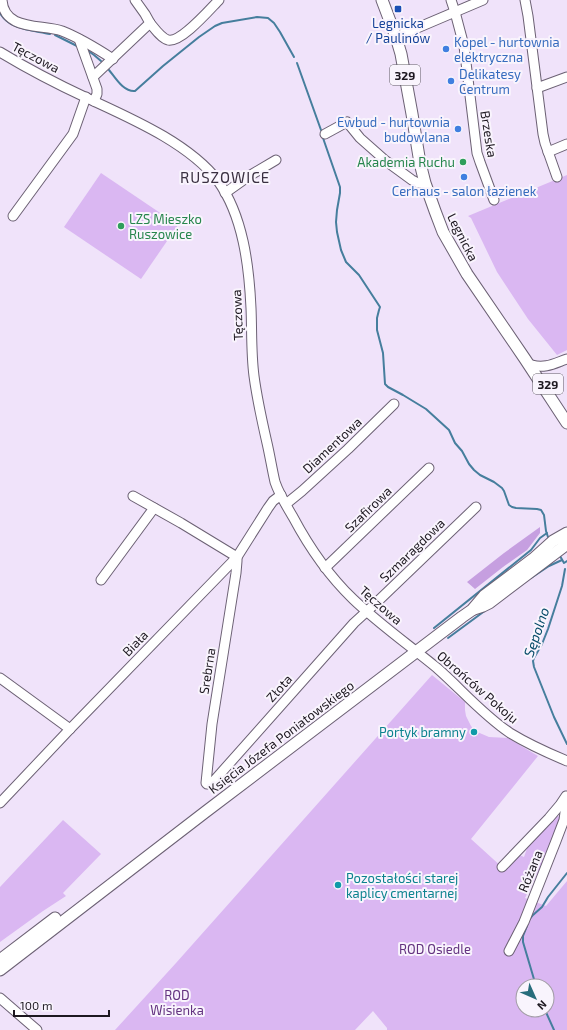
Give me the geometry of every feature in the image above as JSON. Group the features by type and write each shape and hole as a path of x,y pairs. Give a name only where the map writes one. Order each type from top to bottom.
{"main road":[{"name":"Legnicka","path":"382,0 399,35 406,45 410,67 412,114 417,149 425,183 443,232 467,274 529,362 544,389 567,423"},
{"name":"Legnicka","path":"389,0 399,35"},
{"name":"Legnicka","path":"529,362 543,377 567,412"},
{"name":"Księcia Józefa Poniatowskiego","path":"0,970 472,610 484,596 533,559 549,544 567,533"},
{"name":"Księcia Józefa Poniatowskiego","path":"472,610 488,603 567,544"},
{"name":"Księcia Józefa Poniatowskiego","path":"0,960 62,912 107,887"}],"street":[{"path":"2,0 5,12 18,22 29,26 57,30 86,41 113,59"},
{"path":"135,0 150,23 162,36 170,40 174,40 188,31 219,0"},
{"name":"Brzeska","path":"450,0 455,12 464,46 478,153 494,200"},
{"path":"399,35 483,0"},
{"path":"525,0 543,134 548,152 558,177"},
{"path":"93,77 150,23"},
{"path":"13,216 73,134 90,99 97,94 97,89 79,39"},
{"name":"Tęczowa","path":"0,52 32,71 140,123 178,145 217,180 226,193 244,246 252,309 252,350 254,376 273,471 281,495 304,537 325,568 340,586 366,612 417,651"},
{"path":"537,88 567,77"},
{"path":"325,134 347,122 360,138 386,161 412,180 418,183 425,183"},
{"path":"548,152 567,144"},
{"path":"226,193 249,176 276,160"},
{"path":"529,362 539,367 548,366 567,359"},
{"path":"544,389 543,377 548,366"},
{"name":"Diamentowa","path":"286,504 342,454 394,404"},
{"name":"Szafirowa","path":"325,568 429,468"},
{"name":"Biała","path":"0,803 237,557 268,508 281,495"},
{"path":"133,496 180,522 237,557"},
{"name":"Szmaragdowa","path":"366,612 476,507"},
{"path":"101,580 154,508"},
{"name":"Srebrna","path":"212,783 207,784 206,782 206,769 236,573 237,557"},
{"name":"Złota","path":"212,783 354,623 366,612"},
{"name":"Obrońców Pokoju","path":"417,651 509,732 567,761"},
{"path":"0,678 70,729"},
{"name":"Różana","path":"502,867 560,806 567,796"},
{"name":"Różana","path":"509,952 524,922 556,842 564,820 567,796"},
{"path":"2,1001 37,1030"}],"green space":[{"name":"LZS Mieszko Ruszowice","path":"101,173 178,225 141,279 64,227"},
{"path":"567,175 567,350 557,355 528,319 497,272 471,218 468,216"},
{"path":"432,675 465,702 466,716 475,731 489,737 508,738 538,756 471,839 503,868 517,854 524,857 529,843 555,814 562,819 552,845 525,898 546,906 567,881 567,1030 387,1030 373,1011 355,1030 115,1030"},
{"path":"63,820 101,854 63,893 66,896 0,942 0,887"}],"shaded area":[{"path":"540,527 540,533 527,550 475,589 467,582 504,553"}],"waterway":[{"path":"0,13 4,19 15,26 50,34"},
{"path":"109,70 123,87 131,91 135,91 163,66 215,26 222,23 257,17 268,18 274,23 294,57"},
{"path":"55,35 77,46"},
{"path":"87,50 101,61"},
{"path":"297,63 321,130"},
{"path":"323,138 340,187 336,222 341,250 346,262 359,275 380,307 377,318 377,330 383,353 385,384 426,409 449,430 455,443 462,451 469,464 480,475 502,488 509,505 516,508 541,510 544,515 548,537"},
{"path":"434,628 531,550 540,538 547,533"},
{"name":"Sępolno","path":"560,556 564,563 567,561"},
{"path":"531,578 549,566 562,560"},
{"name":"Sępolno","path":"565,569 562,586 548,629 533,661 554,717 567,744"},
{"path":"448,638 486,610"},
{"name":"Sępolno","path":"529,920 542,907 567,873"},
{"name":"Sępolno","path":"527,926 523,936 523,942 534,978"},
{"name":"Sępolno","path":"549,1018 554,1030"}],"place":[{"name":"Legnicka / Paulinów","path":"398,9"},
{"name":"Kopel - hurtownia elektryczna","path":"446,49"},
{"name":"Delikatesy Centrum","path":"451,81"},
{"name":"Ewbud - hurtownia budowlana","path":"458,129"},
{"name":"Akademia Ruchu","path":"463,162"},
{"name":"Cerhaus - salon łazienek","path":"464,177"},
{"name":"LZS Mieszko Ruszowice","path":"121,226"},
{"name":"Portyk bramny","path":"474,732"},
{"name":"Pozostałości starej kaplicy cmentarnej","path":"338,885"}],"district":[{"name":"RUSZOWICE","path":"225,177"}],"park label":[{"name":"ROD Osiedle","path":"435,949"},
{"name":"ROD Wisienka","path":"177,1002"}]}
